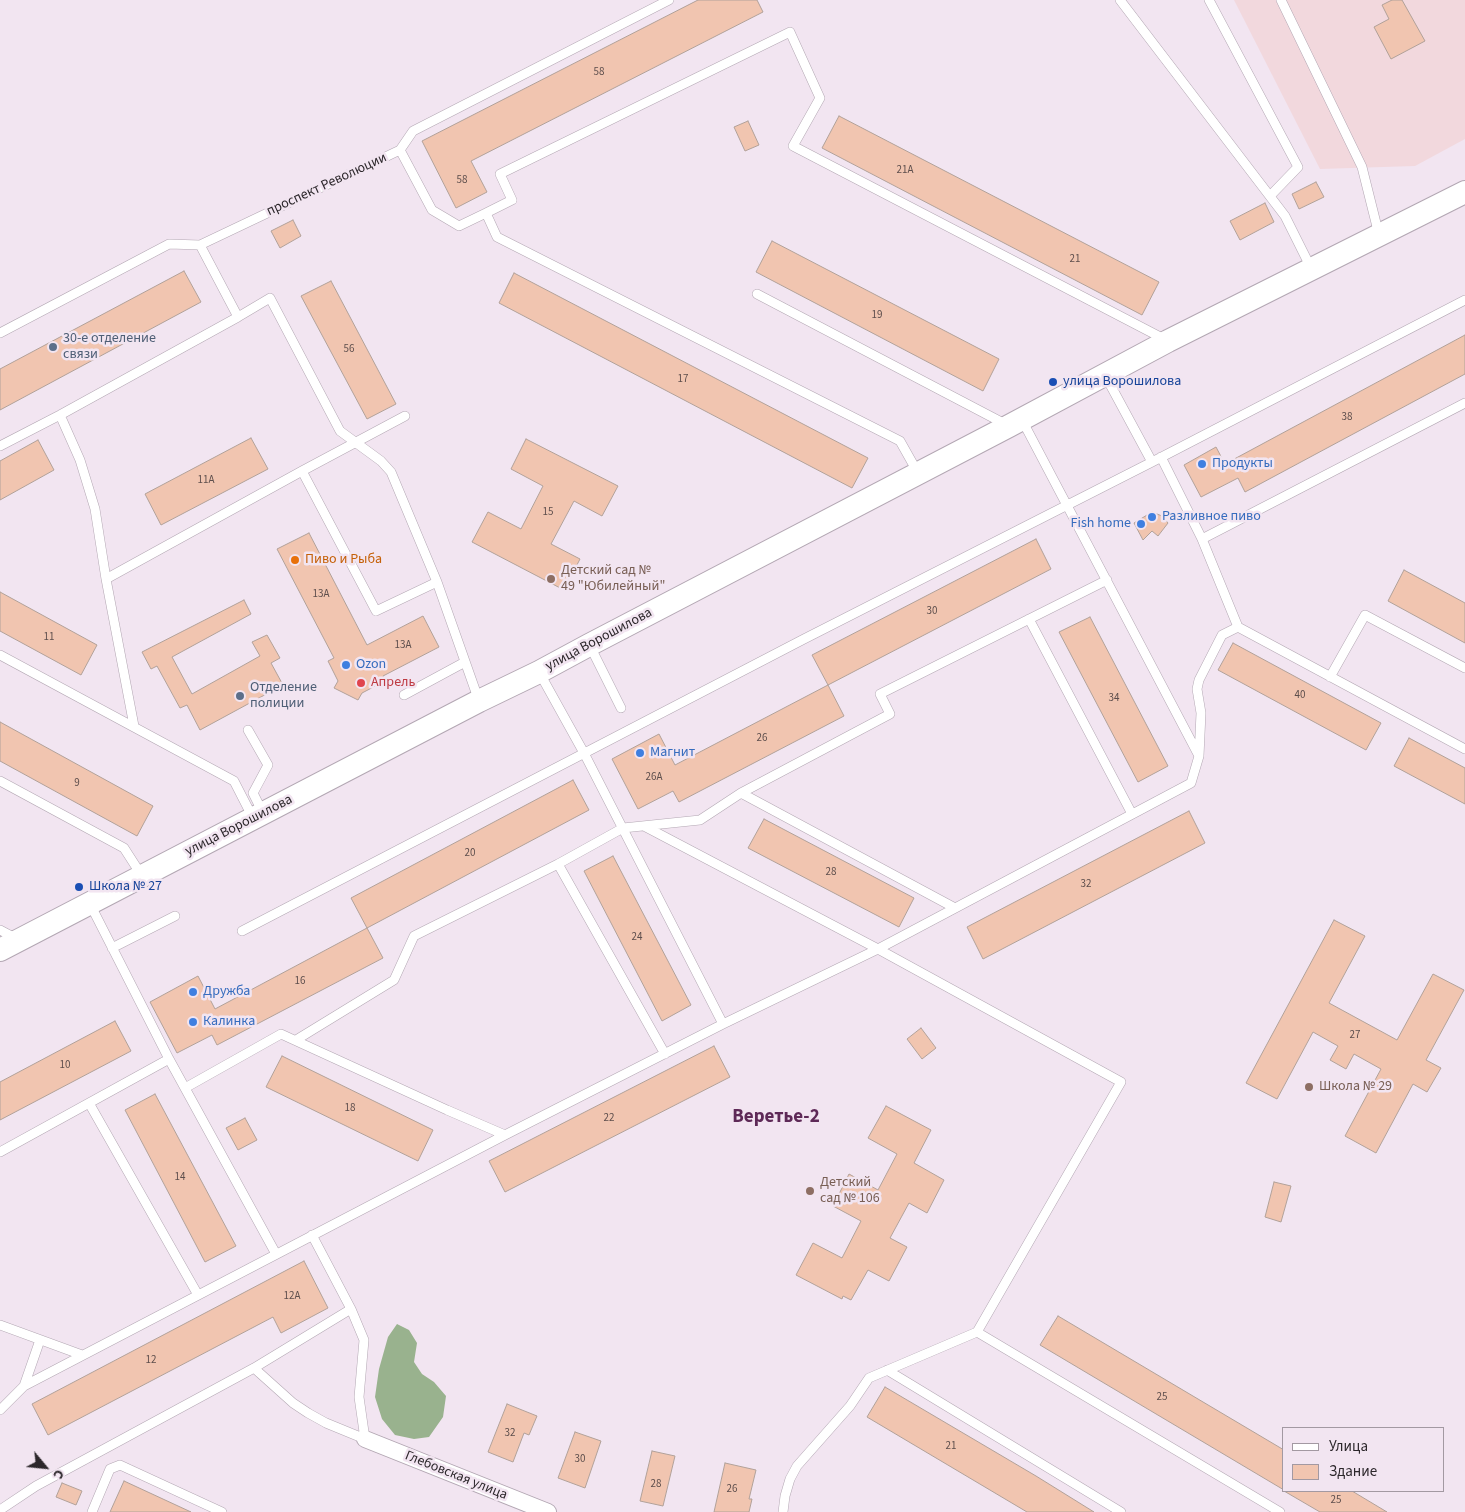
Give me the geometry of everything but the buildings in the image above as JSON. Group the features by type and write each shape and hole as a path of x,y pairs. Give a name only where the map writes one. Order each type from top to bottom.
{"main road":[{"name":"улица Ворошилова","path":"6,940 90,904 1016,423 1168,341 1380,235 1462,197"}],"street":[{"name":"Глебовская улица","path":"365,1439 548,1512"}],"lane":[{"name":"проспект Революции","path":"0,333 170,244 200,245 400,150 413,131 669,0"},
{"path":"1120,0 1285,216 1311,270"},
{"path":"1209,0 1298,167 1270,196"},
{"path":"1280,0 1362,167 1380,235"},
{"path":"400,150 432,210 459,226 512,200 500,174 790,32 820,98 793,146 1168,341"},
{"path":"486,213 497,237 900,441 918,474"},
{"path":"200,245 238,317"},
{"path":"757,294 1016,423 1067,505 1200,756"},
{"path":"0,446 60,415 270,298 340,431 380,461 391,472 437,582 479,702"},
{"path":"242,931 804,639 1465,300"},
{"path":"1105,376 1152,462"},
{"path":"1202,539 1465,403"},
{"path":"60,415 80,460 95,509 106,579 134,726"},
{"path":"106,579 405,416"},
{"path":"1162,457 1202,539 1238,627 1465,749"},
{"path":"302,471 376,611 437,582"},
{"path":"296,1040 394,980 414,936 558,864 623,828 700,820 741,793 890,714 880,694 1106,580"},
{"path":"1330,677 1365,615 1465,668"},
{"path":"1029,619 1132,814"},
{"path":"0,1410 24,1386 82,1355 505,1135 723,1024 878,949 1191,783 1200,756 1201,713 1197,689 1199,680 1222,636 1238,627"},
{"path":"589,644 621,708"},
{"path":"0,655 234,781 258,816"},
{"path":"404,695 465,662"},
{"path":"539,672 584,753 723,1024"},
{"path":"248,730 268,765 253,793 258,816"},
{"path":"0,781 124,848 142,876"},
{"path":"741,793 955,908"},
{"path":"644,826 878,949 1121,1082 977,1332 869,1378 850,1406 797,1466 790,1479 783,1512"},
{"path":"558,864 573,894 665,1054"},
{"path":"90,904 169,1060 276,1254"},
{"path":"112,948 175,916"},
{"path":"185,1088 281,1034 505,1135"},
{"path":"0,1152 169,1060"},
{"path":"89,1103 198,1295"},
{"path":"312,1235 351,1309 364,1340 359,1397 365,1439"},
{"path":"0,1510 36,1486 254,1368 351,1309"},
{"path":"0,1324 82,1355"},
{"path":"977,1332 1280,1512"},
{"path":"24,1386 40,1340"},
{"path":"254,1368 293,1403 308,1413 326,1423 365,1439"},
{"path":"887,1370 1122,1512"},
{"path":"92,1512 110,1469 120,1464 222,1512"}],"shaded area":[{"path":"1234,0 1465,0 1465,139 1415,166 1320,169"}],"green space":[{"path":"397,1324 409,1330 417,1343 414,1362 422,1374 434,1382 446,1396 443,1417 429,1437 414,1439 395,1435 382,1419 375,1397 379,1369 388,1337"}],"place":[{"name":"30-е отделение связи","path":"53,347"},
{"name":"улица Ворошилова","path":"1053,382"},
{"name":"Продукты","path":"1202,464"},
{"name":"Разливное пиво","path":"1152,517"},
{"name":"Fish home","path":"1141,524"},
{"name":"Пиво и Рыба","path":"295,560"},
{"name":"Детский сад № 49 \"Юбилейный\"","path":"551,579"},
{"name":"Ozon","path":"346,665"},
{"name":"Апрель","path":"361,683"},
{"name":"Отделение полиции","path":"240,696"},
{"name":"Магнит","path":"640,753"},
{"name":"Школа № 27","path":"79,887"},
{"name":"Дружба","path":"193,992"},
{"name":"Калинка","path":"193,1022"},
{"name":"Школа № 29","path":"1309,1087"},
{"name":"Детский сад № 106","path":"810,1191"}],"district":[{"name":"Веретье-2","path":"776,1118"}]}
